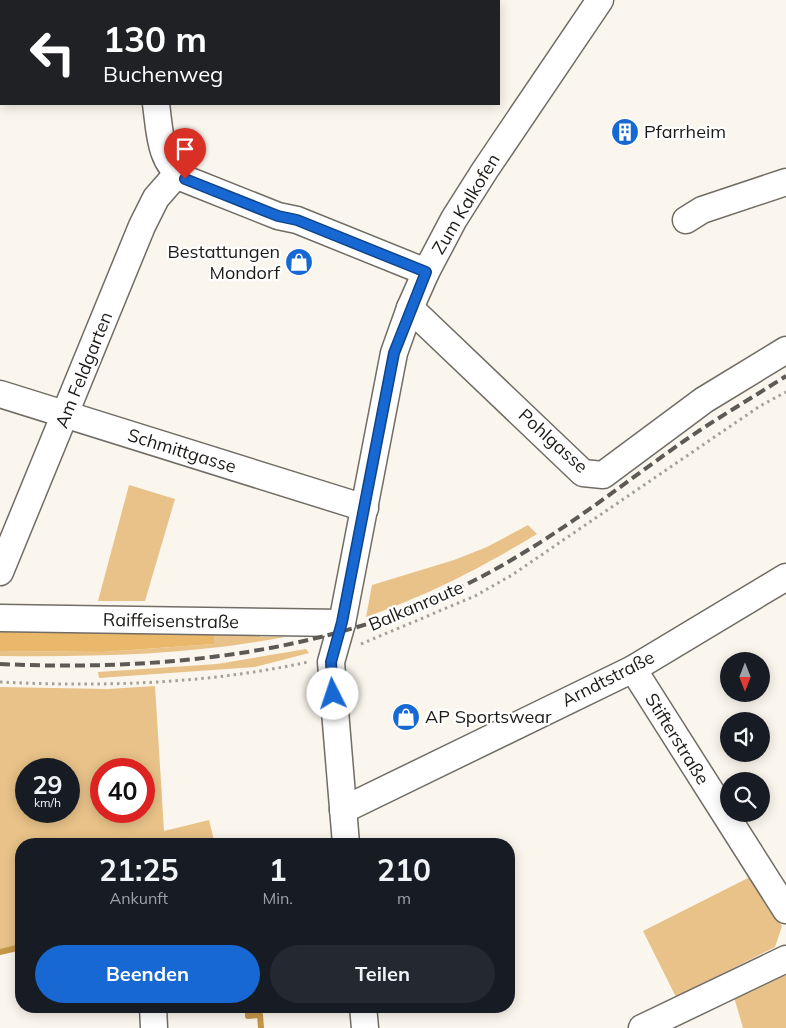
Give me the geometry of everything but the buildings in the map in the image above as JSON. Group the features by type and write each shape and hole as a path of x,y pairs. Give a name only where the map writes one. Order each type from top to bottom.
{"street":[{"name":"Zum Kalkofen","path":"345,838 332,677 333,655 342,622 394,353 410,308 426,272 454,219 600,0"},
{"path":"156,105 162,147 166,160 177,174 278,216 297,220 426,272"},
{"name":"Am Feldgarten","path":"0,572 142,226 156,198 177,174"},
{"path":"686,220 702,210 786,182"},
{"name":"Pohlgasse","path":"410,308 583,473 596,476 603,475 704,400 786,350"},
{"name":"Schmittgasse","path":"0,394 364,508"},
{"name":"Arndtstraße","path":"343,810 633,669 786,577"},
{"name":"Raiffeisenstraße","path":"0,618 342,622"},
{"name":"Stifterstraße","path":"633,669 786,910"},
{"path":"642,1028 786,959"},
{"path":"153,1013 154,1028"},
{"path":"364,1013 365,1028"}],"path":[{"name":"Balkanroute","path":"0,682 87,685 198,679 255,673 333,655 474,596 512,575 760,406 786,392"}],"shaded area":[{"path":"129,485 175,499 145,601 98,601"},
{"path":"528,525 537,534 454,580 366,617 372,585 454,560 487,547"},
{"path":"0,630 215,632 214,644 103,652 0,651"},
{"path":"215,632 260,632 260,637 285,637 214,648 143,654 0,656 0,651 103,652 214,644"},
{"path":"306,649 309,653 255,667 99,678 98,672 217,664"},
{"path":"155,686 164,831 209,820 214,838 15,838 15,946 0,950 0,687 108,689"},
{"path":"750,877 782,926 775,947 676,997 643,931"},
{"path":"781,974 786,976 786,1028 743,1028 734,997"}],"waterway":[{"path":"0,952 15,948"},
{"path":"248,1013 248,1016 260,1015 261,1028"}],"railway":[{"path":"0,664 66,666 199,659 265,649 330,635 393,615 454,590 535,546 696,433 786,376"}],"place":[{"name":"Pfarrheim","path":"625,132"},
{"name":"Bestattungen Mondorf","path":"299,262"},
{"name":"AP Sportswear","path":"406,717"}],"route":[{"path":"185,179 278,216 297,220 426,272 410,308 394,353 342,622 331,662 333,694"}]}
